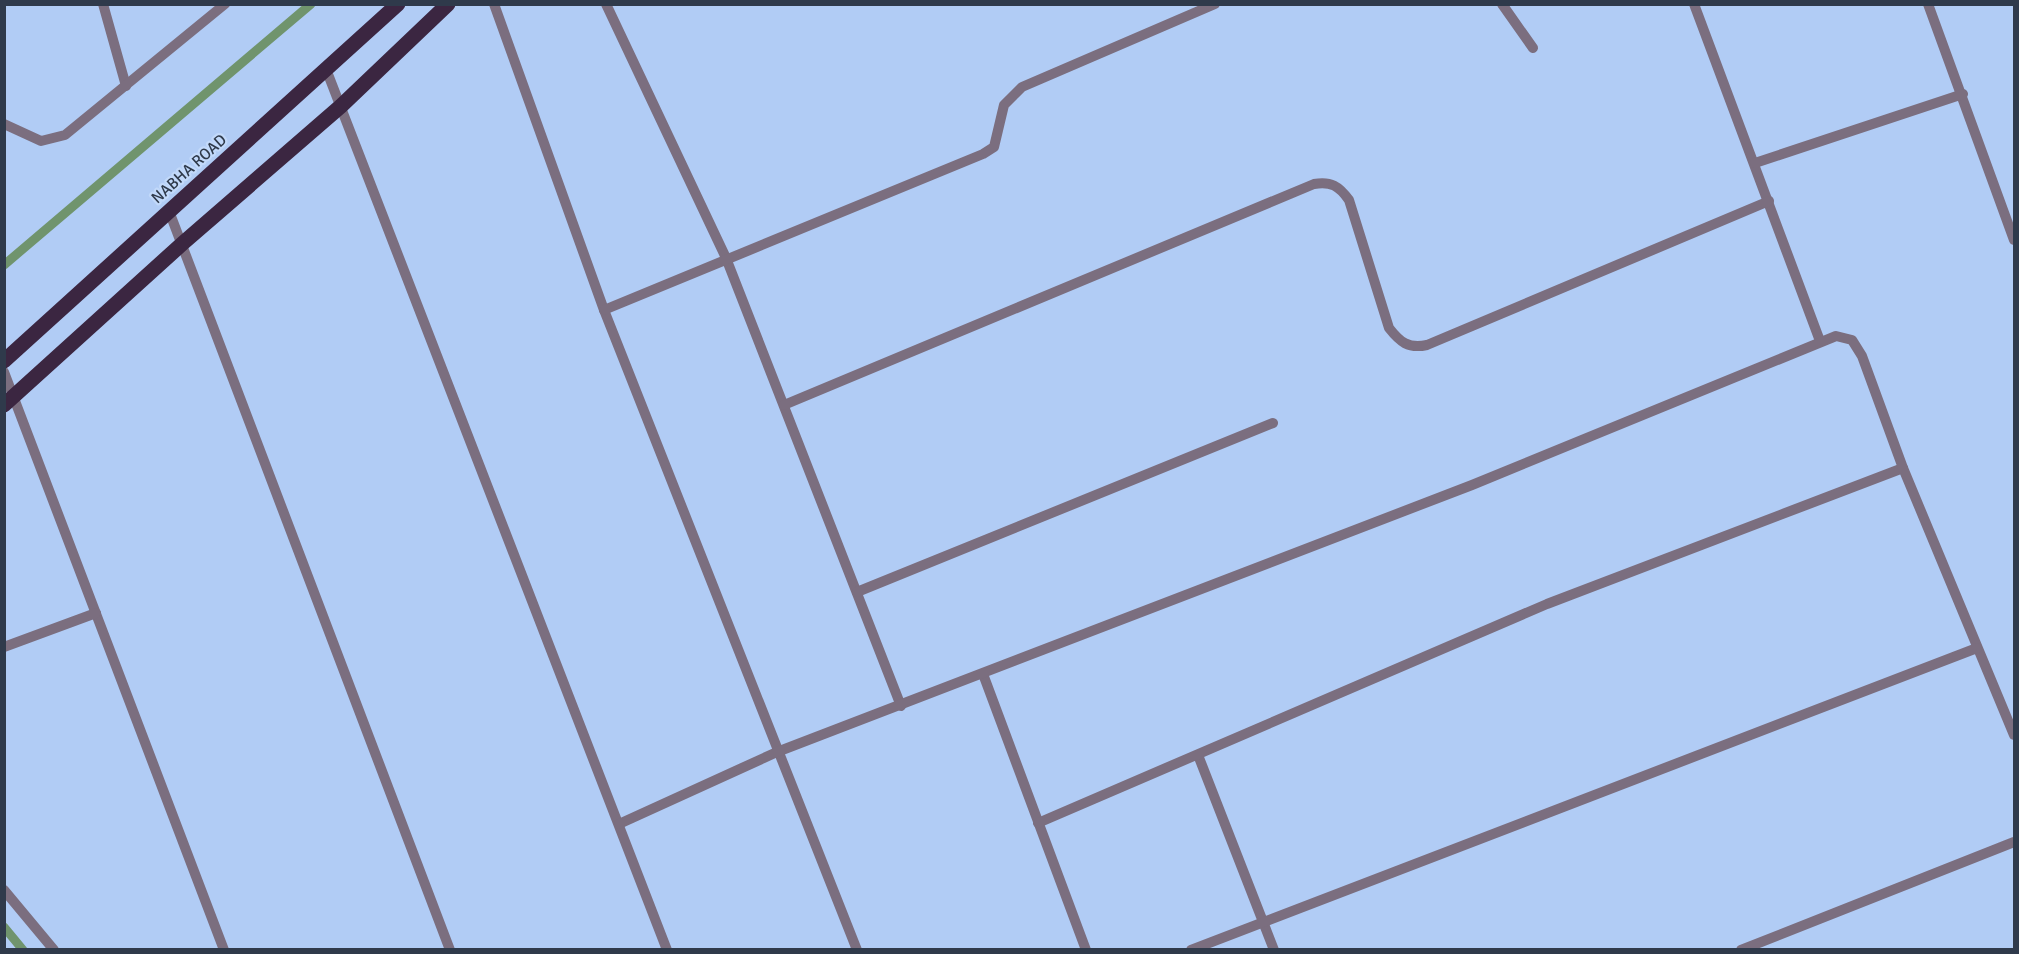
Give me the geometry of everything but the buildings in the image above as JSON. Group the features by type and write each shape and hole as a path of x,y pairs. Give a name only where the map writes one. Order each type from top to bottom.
{"main road":[{"name":"NABHA ROAD","path":"4,361 398,4"},
{"path":"9,400 183,243 341,106 448,4"}],"street":[{"path":"103,4 126,86"},
{"path":"4,124 41,141 65,135 225,4"},
{"path":"494,4 604,310 777,753 857,950"},
{"path":"606,4 726,258 901,705"},
{"path":"604,310 983,154 994,147 1004,105 1022,87 1215,4"},
{"path":"1502,4 1533,48"},
{"path":"1694,4 1820,341"},
{"path":"1929,4 2014,240"},
{"path":"326,69 667,950"},
{"path":"1755,163 1963,94"},
{"path":"784,405 1314,184 1332,183 1342,190 1349,200 1389,328 1397,339 1411,347 1438,340 1769,201"},
{"path":"170,211 450,950"},
{"path":"619,824 777,753 1472,485 1836,336 1852,340 1862,356 1903,468 2014,735"},
{"path":"4,372 9,400 96,612 224,950"},
{"path":"857,592 1274,423"},
{"path":"1038,823 1547,604 1903,468"},
{"path":"4,647 96,612"},
{"path":"1191,950 1263,920 1977,648"},
{"path":"983,674 1086,950"},
{"path":"1198,755 1274,950"},
{"path":"1741,950 2014,842"},
{"path":"4,890 54,950"}],"waterway":[{"path":"4,265 311,4"},
{"path":"4,927 23,950"}]}
